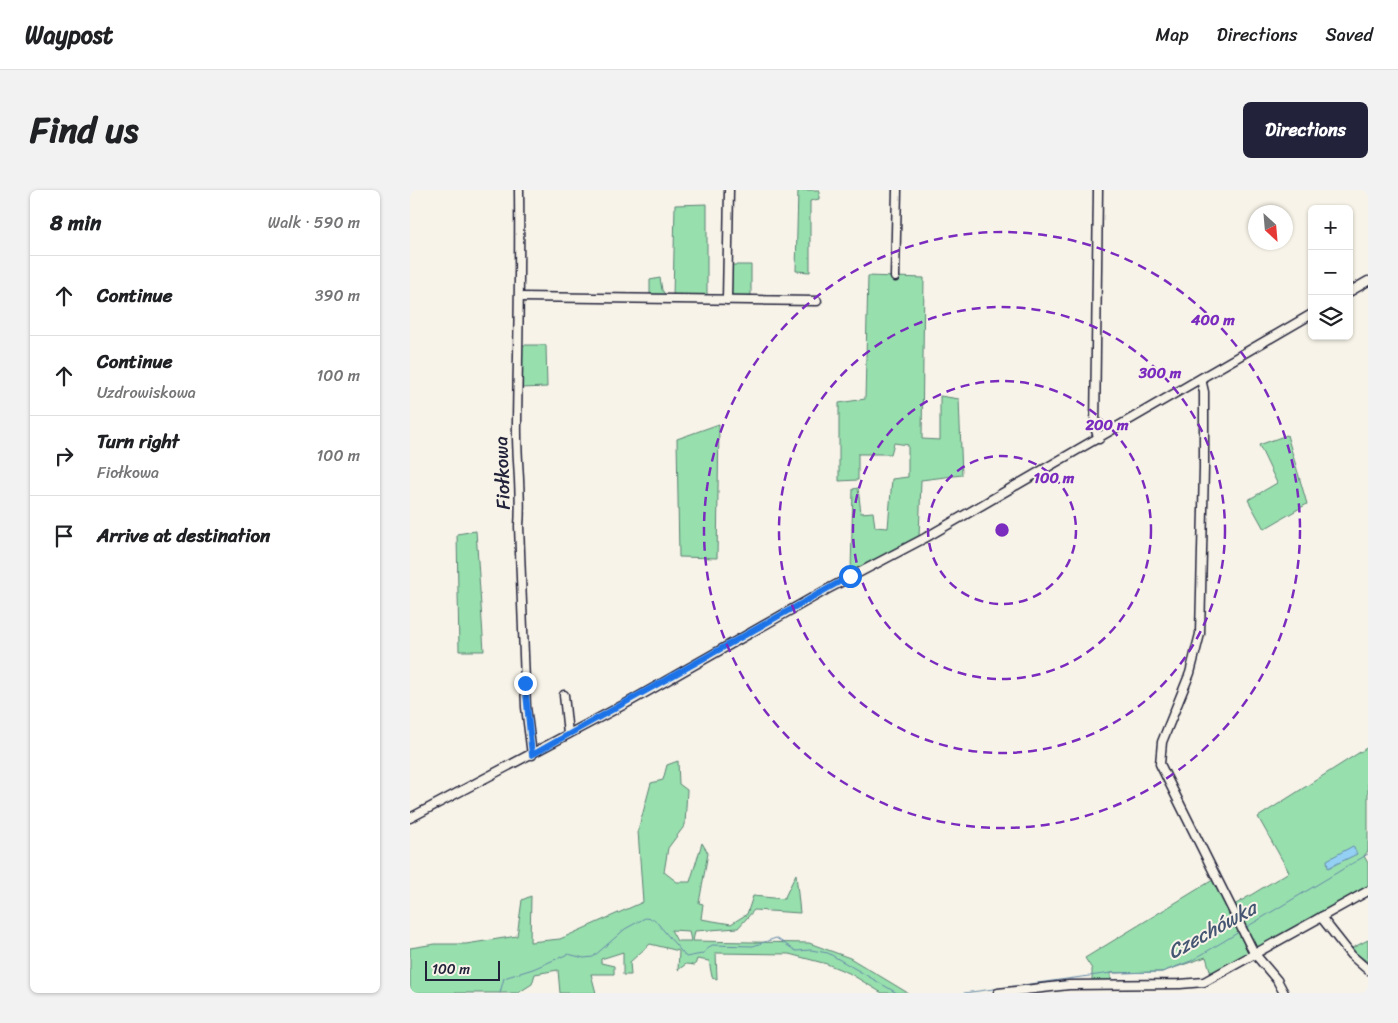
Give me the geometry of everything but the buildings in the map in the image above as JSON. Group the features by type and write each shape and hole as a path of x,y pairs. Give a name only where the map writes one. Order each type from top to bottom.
{"street":[{"name":"Fiołkowa","path":"519,190 520,296 517,459 526,707 532,755"},
{"path":"727,300 729,190"},
{"path":"895,277 897,190"},
{"path":"1098,190 1095,428 1098,439"},
{"path":"1353,290 1368,281"},
{"path":"520,296 817,301"},
{"path":"410,818 532,755 1098,439 1308,316"},
{"path":"1201,379 1204,392 1204,468 1200,634 1190,673 1168,722 1160,757 1163,772 1254,953 1277,980 1284,993"},
{"path":"564,695 568,734"},
{"path":"998,993 1069,985 1204,982 1231,969 1254,953 1368,891"},
{"path":"1321,917 1351,956 1368,970"}],"green space":[{"path":"798,190 819,190 819,199 810,201 810,272 796,271"},
{"path":"707,204 707,298 673,297 675,205"},
{"path":"731,265 751,265 751,298 730,298"},
{"path":"868,276 924,278 922,439 940,440 940,396 959,399 962,475 921,480 919,538 851,572 853,489 858,488 861,513 873,512 875,527 888,528 892,479 908,477 908,445 894,443 891,454 858,454 858,480 839,481 839,403 865,399"},
{"path":"660,278 662,290 667,297 650,297 650,280"},
{"path":"522,345 546,345 547,387 521,388"},
{"path":"719,424 717,558 679,557 677,439"},
{"path":"1287,435 1307,504 1264,529 1248,500 1277,483 1259,445"},
{"path":"476,531 484,651 459,651 457,534"},
{"path":"1368,747 1368,851 1364,856 1368,863 1368,891 1212,977 1206,957 1162,972 1111,973 1111,982 1092,982 1092,969 1085,958 1216,878 1231,907 1289,872 1258,817"},
{"path":"678,761 679,784 687,790 685,825 668,848 664,872 677,882 690,882 702,843 708,853 699,903 703,904 701,919 731,924 747,914 753,896 784,899 796,874 800,913 754,910 738,928 695,931 693,941 809,943 850,958 908,993 882,993 849,973 827,964 789,954 716,953 717,979 712,977 709,961 697,959 695,965 686,964 678,970 679,951 650,944 630,962 631,975 623,975 623,952 601,959 601,963 614,966 614,974 591,974 596,993 560,993 558,970 535,974 532,984 518,993 410,993 410,948 435,944 466,944 517,936 522,900 531,896 530,942 560,939 643,902 638,831 651,783 663,780 667,765","holes":["671,930 689,931 691,941 677,941"]},
{"path":"1368,940 1368,962 1350,949"}],"water":[{"path":"1353,846 1357,854 1328,868 1327,860"}],"waterway":[{"name":"Czechówka","path":"1245,928 1368,854"},
{"name":"Czechówka","path":"500,993 504,978 533,969 568,954 584,958 593,957 625,929 645,918 654,919 686,957 702,954 712,945 753,946 776,938 796,951 811,950 828,953 897,993"},
{"name":"Czechówka","path":"964,993 1111,973 1162,972 1191,961 1239,932"}],"route":[{"path":"525,683 532,755 850,576"}]}
